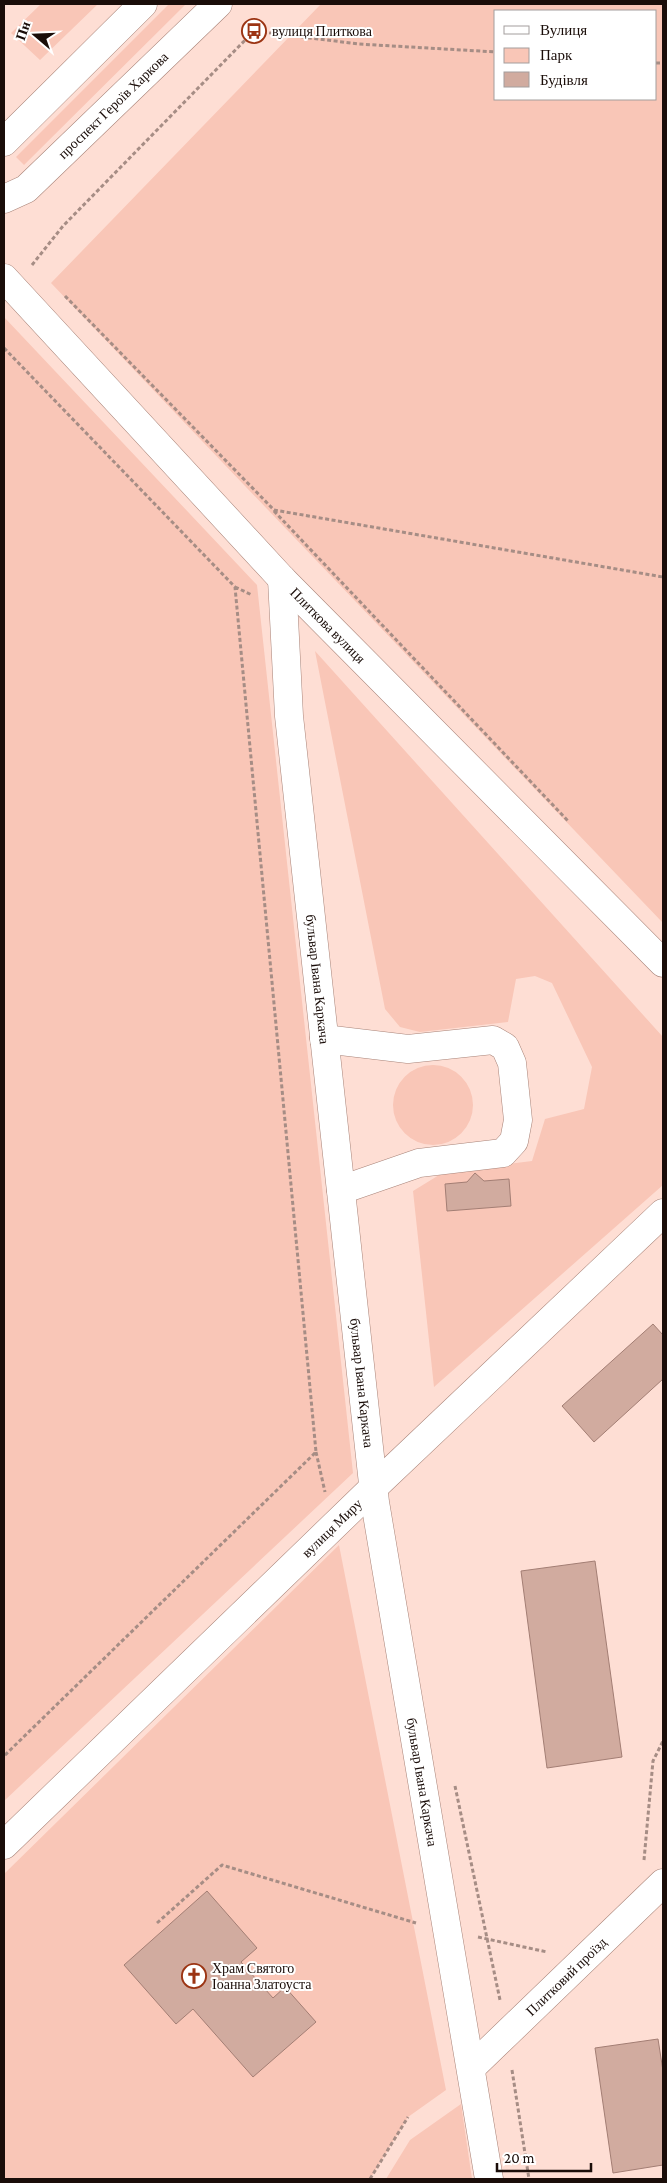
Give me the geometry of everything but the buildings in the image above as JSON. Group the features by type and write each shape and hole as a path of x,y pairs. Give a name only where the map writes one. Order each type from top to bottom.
{"street":[{"path":"4,142 143,4"},
{"name":"проспект Героїв Харкова","path":"4,199 26,189 218,4"},
{"name":"Плиткова вулиця","path":"9,283 282,578 663,963"},
{"name":"бульвар Івана Каркача","path":"282,578 289,716 373,1488 489,2179"},
{"path":"324,1038 408,1049 493,1040 505,1048 512,1063 518,1120 514,1141 503,1153 419,1163 341,1190"},
{"name":"вулиця Миру","path":"4,1844 373,1488 663,1214"},
{"name":"Плитковий проїзд","path":"471,2068 663,1883"}],"path":[{"path":"9,283 33,264 63,226 254,31 359,44 494,52"},
{"path":"33,264 39,270"},
{"path":"58,290 274,510 574,828"},
{"path":"4,348 235,587 316,1452 4,1756"},
{"path":"274,510 663,577"},
{"path":"640,1906 653,1761 663,1741"},
{"path":"455,1784 507,2033 529,2179"},
{"path":"157,1923 222,1865 413,1922 487,1940 548,1952"},
{"path":"370,2179 408,2117"}],"green space":[{"path":"41,4 98,4 40,60 11,33"},
{"path":"169,4 186,4 24,165 16,157"},
{"path":"321,4 663,4 663,923 51,283"},
{"path":"4,317 257,585 353,1473 4,1801"},
{"path":"315,651 663,1037 663,1185 434,1387 413,1191 444,1172 532,1161 545,1119 584,1109 592,1067 552,983 535,976 516,979 508,1022 420,1032 400,1027 385,1009"},
{"path":"425,1065 441,1065 462,1076 473,1097 473,1113 462,1134 441,1145 425,1145 411,1139 399,1127 393,1113 393,1097 399,1083 411,1071"},
{"path":"339,1545 446,2090 408,2117 370,2179 4,2179 4,1874"},
{"path":"461,2104 472,2179 386,2179 410,2140"}],"place":[{"name":"вулиця Плиткова","path":"254,31"},
{"name":"Храм Святого Іоанна Златоуста","path":"194,1976"}]}
